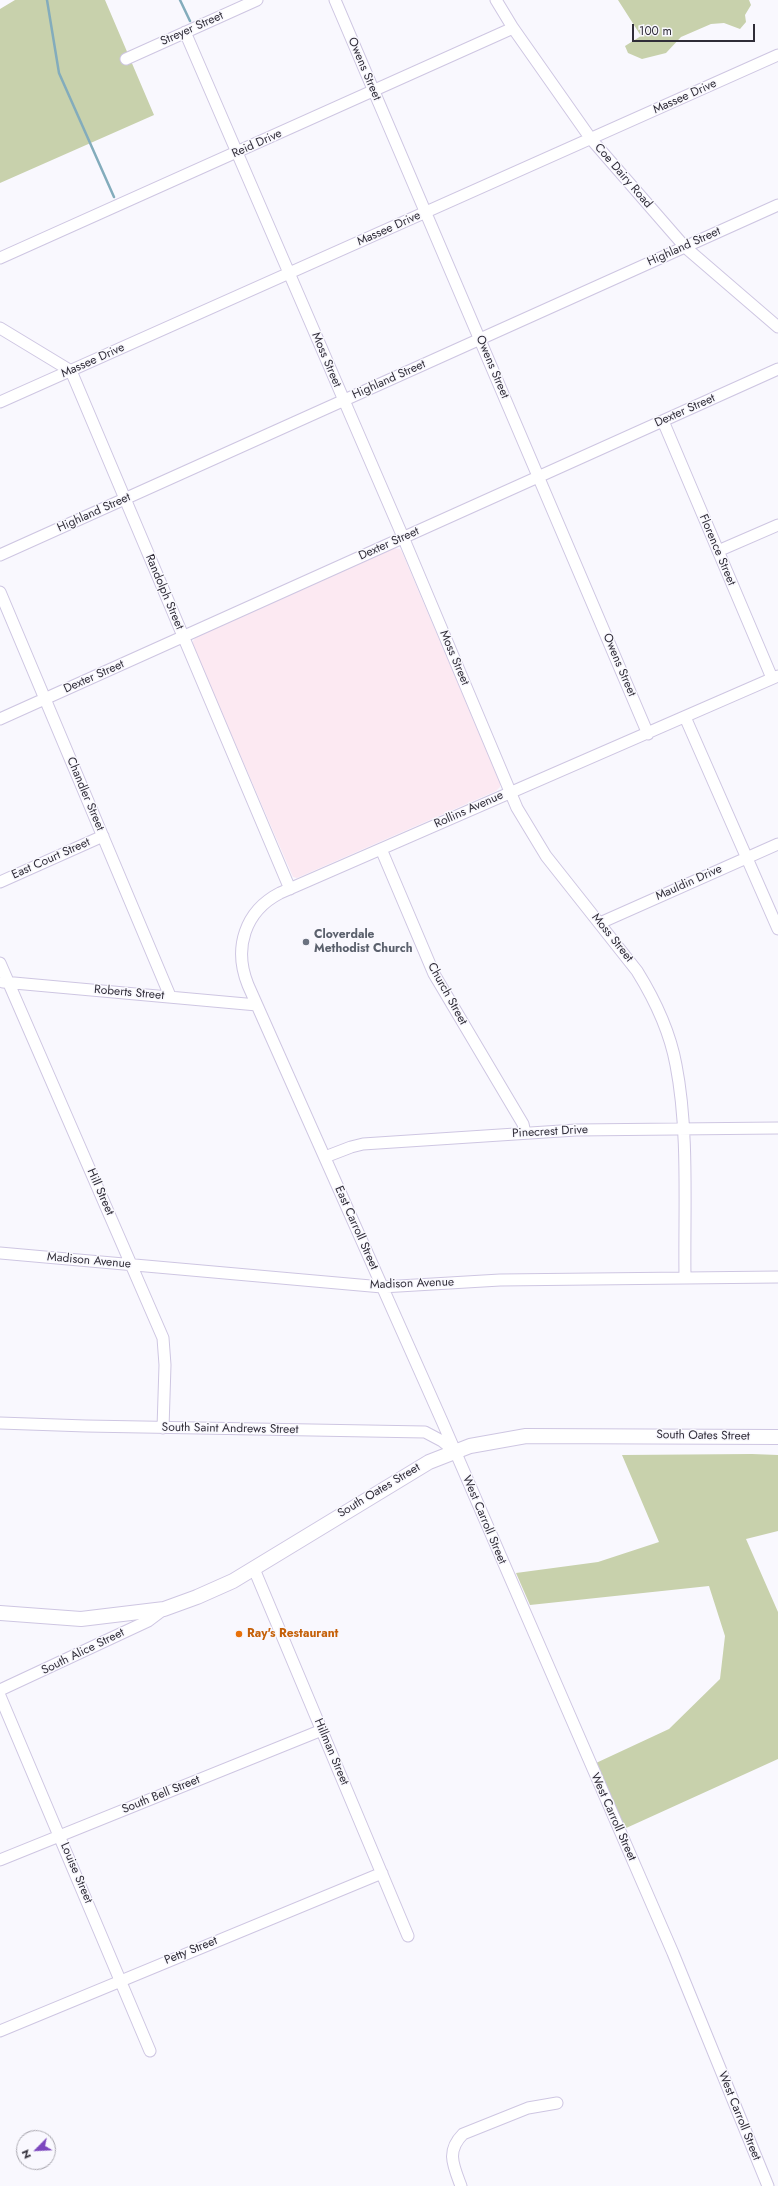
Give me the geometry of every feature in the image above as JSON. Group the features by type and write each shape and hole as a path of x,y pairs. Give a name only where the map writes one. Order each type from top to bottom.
{"main road":[{"name":"South Oates Street","path":"0,1613 81,1619 164,1609 215,1590 254,1569 411,1471 454,1451 486,1442 526,1436 778,1437"}],"street":[{"name":"Streyer Street","path":"126,59 257,0"},
{"name":"Owens Street","path":"335,0 648,734"},
{"name":"Coe Dairy Road","path":"496,0 513,28 591,139 685,247 778,327"},
{"name":"Reid Drive","path":"0,258 513,28"},
{"name":"Moss Street","path":"185,32 403,537 517,808 535,842 637,971 648,988 666,1030 676,1064 683,1128 685,1277"},
{"name":"Massee Drive","path":"0,402 778,55"},
{"name":"Highland Street","path":"0,555 778,205"},
{"path":"0,328 71,371"},
{"name":"Dexter Street","path":"0,719 778,369"},
{"name":"Randolph Street","path":"71,371 290,889"},
{"name":"Florence Street","path":"663,421 718,551 775,677"},
{"path":"718,551 778,525"},
{"name":"Chandler Street","path":"0,592 170,996"},
{"name":"Rollins Avenue","path":"257,1005 242,968 241,951 244,933 252,917 264,903 290,889 511,792 648,734 775,677"},
{"path":"685,717 778,929"},
{"name":"East Court Street","path":"0,882 103,836"},
{"name":"Mauldin Drive","path":"600,923 778,844"},
{"name":"Church Street","path":"382,849 434,974 523,1124 525,1134"},
{"name":"Hill Street","path":"0,963 4,982 132,1265 163,1338 165,1365 164,1428"},
{"name":"Roberts Street","path":"4,982 257,1005"},
{"name":"East Carroll Street","path":"257,1005 454,1451"},
{"name":"Pinecrest Drive","path":"325,1157 363,1144 576,1130 778,1128"},
{"name":"Madison Avenue","path":"0,1253 382,1287 500,1280 685,1277 778,1278"},
{"name":"South Saint Andrews Street","path":"0,1423 164,1428 425,1432 442,1441 454,1451"},
{"name":"West Carroll Street","path":"454,1451 673,1952 768,2186"},
{"name":"Hillman Street","path":"254,1569 408,1936"},
{"name":"South Alice Street","path":"0,1690 148,1621 164,1609"},
{"name":"Louise Street","path":"0,1696 150,2051"},
{"name":"South Bell Street","path":"0,1860 322,1730"},
{"name":"Petty Street","path":"0,2031 120,1980 382,1873"},
{"path":"461,2186 456,2172 452,2151 456,2142 463,2134 528,2108 558,2103"}],"shaded area":[{"path":"393,548 400,549 402,552 500,783 500,787 496,791 297,878 293,877 193,646 193,641 196,637"}],"green space":[{"path":"15,0 105,0 154,115 0,183 0,9"},
{"path":"618,0 749,0 751,5 745,15 746,22 740,29 724,23 711,24 681,37 666,53 642,59 628,53 625,46 641,36"},
{"path":"622,1455 778,1455 778,1531 746,1539 778,1612 778,1759 624,1829 596,1763 669,1729 720,1679 725,1636 709,1586 530,1605 516,1573 598,1562 659,1542"}],"waterway":[{"path":"47,0 59,73 114,197"},
{"path":"180,0 190,21"}],"place":[{"name":"Cloverdale Methodist Church","path":"306,942"},
{"name":"Ray's Restaurant","path":"239,1634"}]}
